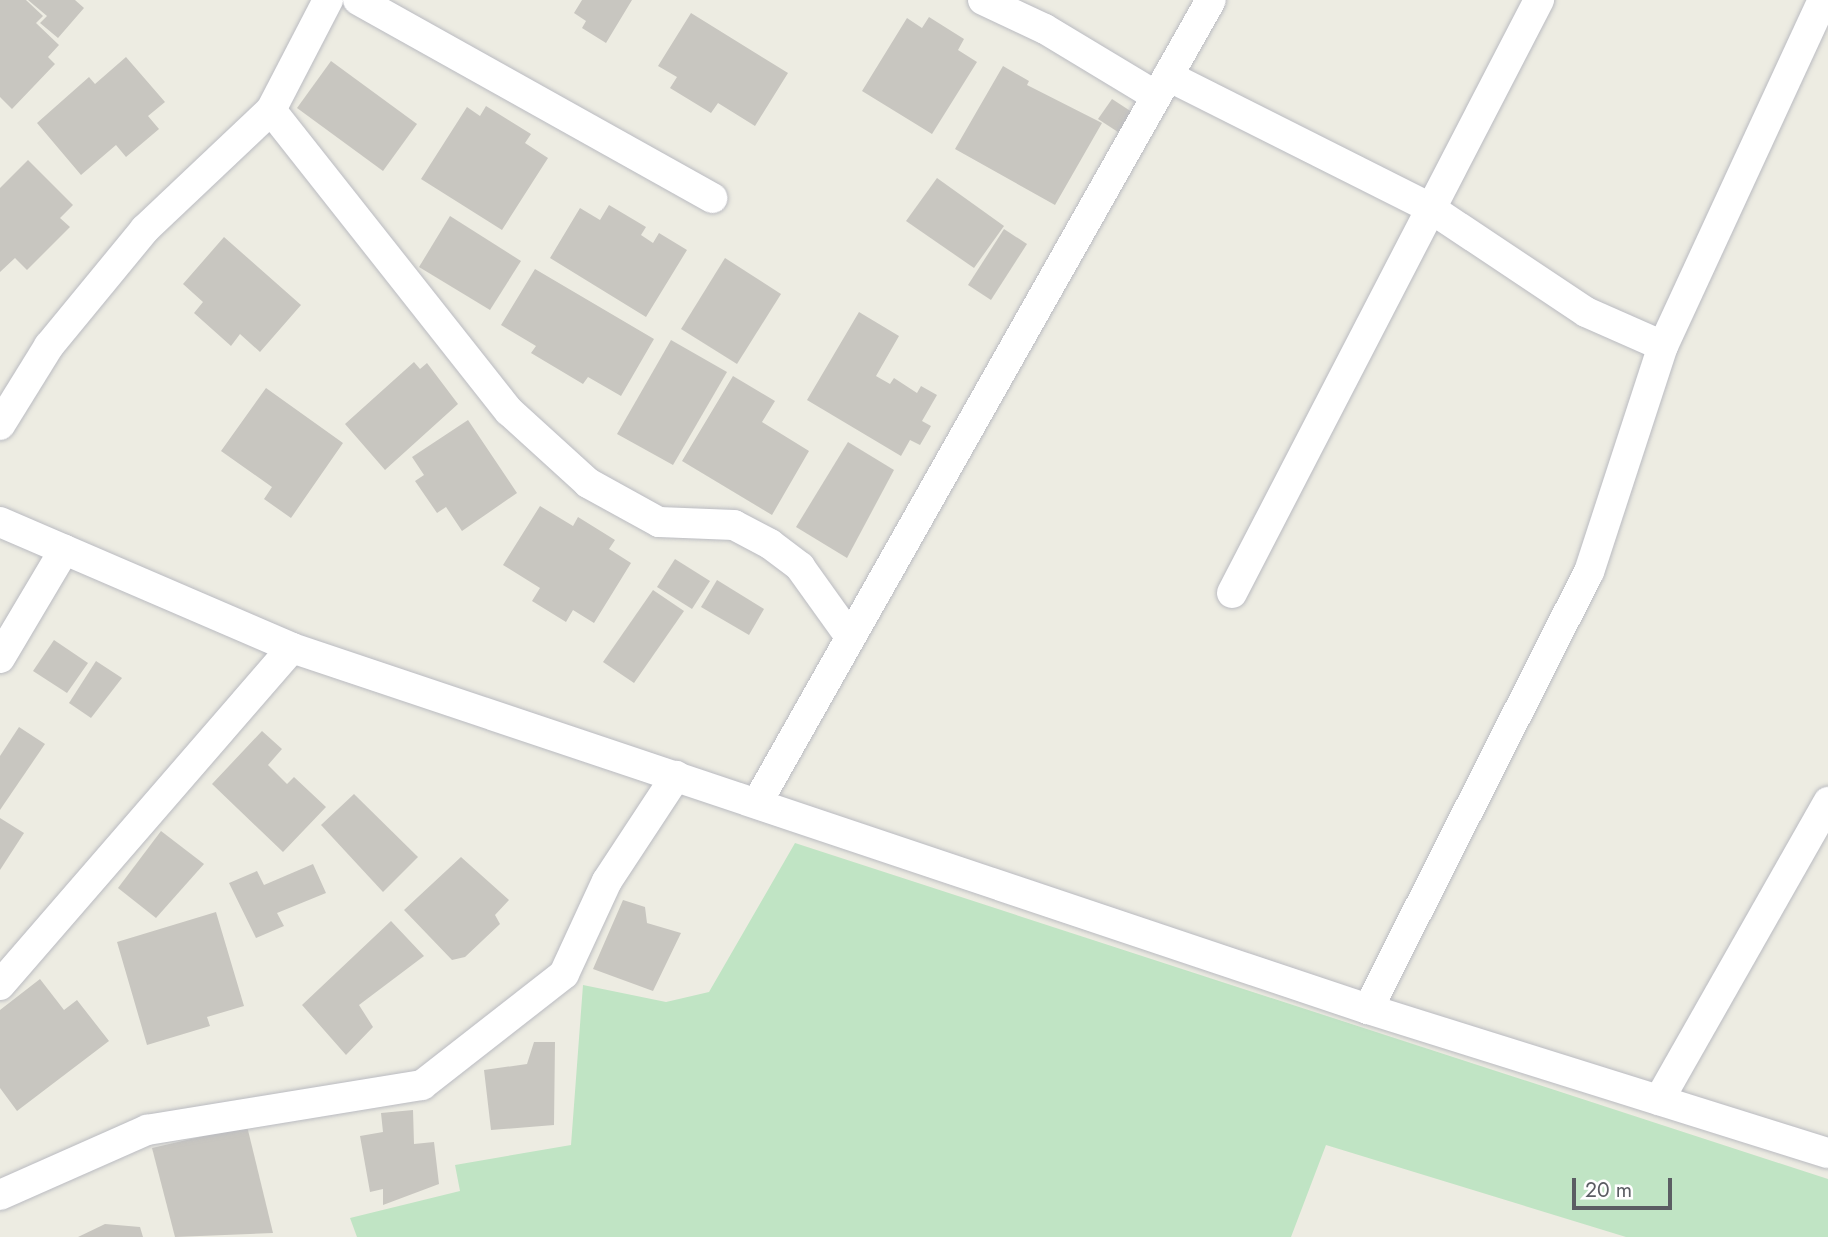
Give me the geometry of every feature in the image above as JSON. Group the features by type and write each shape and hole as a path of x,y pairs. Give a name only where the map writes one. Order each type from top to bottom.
{"street":[{"path":"0,425 49,346 145,229 271,110 328,0"},
{"path":"358,0 713,198"},
{"path":"983,0 1162,86 1430,208 1586,312 1663,346"},
{"path":"757,803 848,634 1211,0"},
{"path":"1232,593 1539,0"},
{"path":"1368,1009 1589,572 1663,346 1823,0"},
{"path":"271,110 509,411 551,452 588,483 659,522 734,525 770,544 800,567 848,634"},
{"path":"0,522 292,648 1368,1009 1828,1153"},
{"path":"0,658 64,550"},
{"path":"0,985 292,648"},
{"path":"0,1195 147,1130 422,1085 564,974 607,881 677,776"},
{"path":"1658,1100 1828,802"}],"green space":[{"path":"795,843 1828,1179 1828,1237 1626,1237 1326,1145 1291,1237 357,1237 350,1218 460,1191 455,1165 571,1145 583,985 666,1002 709,992"}],"building":[{"path":"0,0 26,0 43,16 36,23 59,45 48,57 55,64 12,109 0,97"},
{"path":"28,0 75,0 84,8 58,38 40,23 47,16"},
{"path":"582,0 632,0 606,43 582,28 586,21 574,13"},
{"path":"691,13 788,73 755,126 718,103 711,113 670,88 677,77 658,66"},
{"path":"929,17 964,39 958,50 977,62 932,134 862,91 907,18 922,28"},
{"path":"126,57 165,102 148,116 159,129 126,157 116,145 81,175 37,123 89,77 95,84"},
{"path":"331,61 417,124 383,171 297,108"},
{"path":"1003,66 1029,81 1027,85 1102,123 1055,205 955,149"},
{"path":"1112,99 1135,114 1121,134 1098,119"},
{"path":"486,106 531,134 525,143 548,158 502,230 421,179 467,107 480,116"},
{"path":"28,160 73,205 60,218 70,227 27,270 15,258 0,272 0,188"},
{"path":"937,178 1004,226 974,268 906,221"},
{"path":"609,205 646,227 641,235 653,243 659,233 687,250 646,317 550,258 580,208 600,220"},
{"path":"450,216 521,261 490,310 419,267"},
{"path":"1004,229 1027,244 991,300 968,285"},
{"path":"224,237 301,305 260,352 240,334 231,346 194,313 203,302 183,284"},
{"path":"725,258 781,294 737,364 681,329"},
{"path":"535,269 654,339 621,396 588,377 583,384 531,353 536,346 501,325"},
{"path":"859,312 899,336 876,376 890,384 894,378 917,393 921,386 937,395 922,421 931,426 920,445 910,440 901,456 807,400"},
{"path":"671,340 727,372 673,465 617,434"},
{"path":"414,362 420,369 427,363 458,404 385,470 345,424"},
{"path":"733,376 775,401 762,422 809,451 772,515 682,461"},
{"path":"266,388 343,443 291,518 264,499 272,487 221,451"},
{"path":"468,420 517,493 462,531 446,507 437,513 415,481 424,475 412,457"},
{"path":"848,442 894,470 847,558 796,527"},
{"path":"540,506 573,526 578,517 615,540 609,549 631,563 594,623 573,610 566,622 532,601 540,588 503,565"},
{"path":"675,559 710,581 692,609 657,587"},
{"path":"717,580 764,609 749,635 701,607"},
{"path":"653,590 684,611 634,683 603,662"},
{"path":"54,640 88,663 67,693 33,671"},
{"path":"96,661 122,678 91,718 69,703"},
{"path":"19,727 45,744 0,810 0,756"},
{"path":"262,731 282,749 268,765 287,784 294,777 326,807 283,852 212,784"},
{"path":"354,794 418,857 383,892 321,825"},
{"path":"0,818 24,833 0,870"},
{"path":"161,831 204,864 156,918 118,888"},
{"path":"461,857 509,900 495,915 500,924 465,957 452,960 404,910"},
{"path":"313,864 326,893 277,913 284,926 256,938 229,883 257,871 264,885"},
{"path":"623,900 645,907 647,923 681,933 653,991 593,969"},
{"path":"216,912 244,1006 207,1017 210,1026 147,1045 117,942"},
{"path":"391,921 424,956 359,1005 373,1027 346,1055 302,1005"},
{"path":"40,979 64,1010 77,1000 109,1041 17,1111 0,1088 0,1010"},
{"path":"534,1042 555,1042 554,1125 491,1130 484,1070 527,1064"},
{"path":"413,1110 414,1144 434,1142 439,1184 383,1205 383,1189 370,1192 360,1136 383,1132 381,1113"},
{"path":"247,1126 273,1233 175,1237 152,1148"},
{"path":"105,1224 140,1227 143,1237 78,1237"}]}
